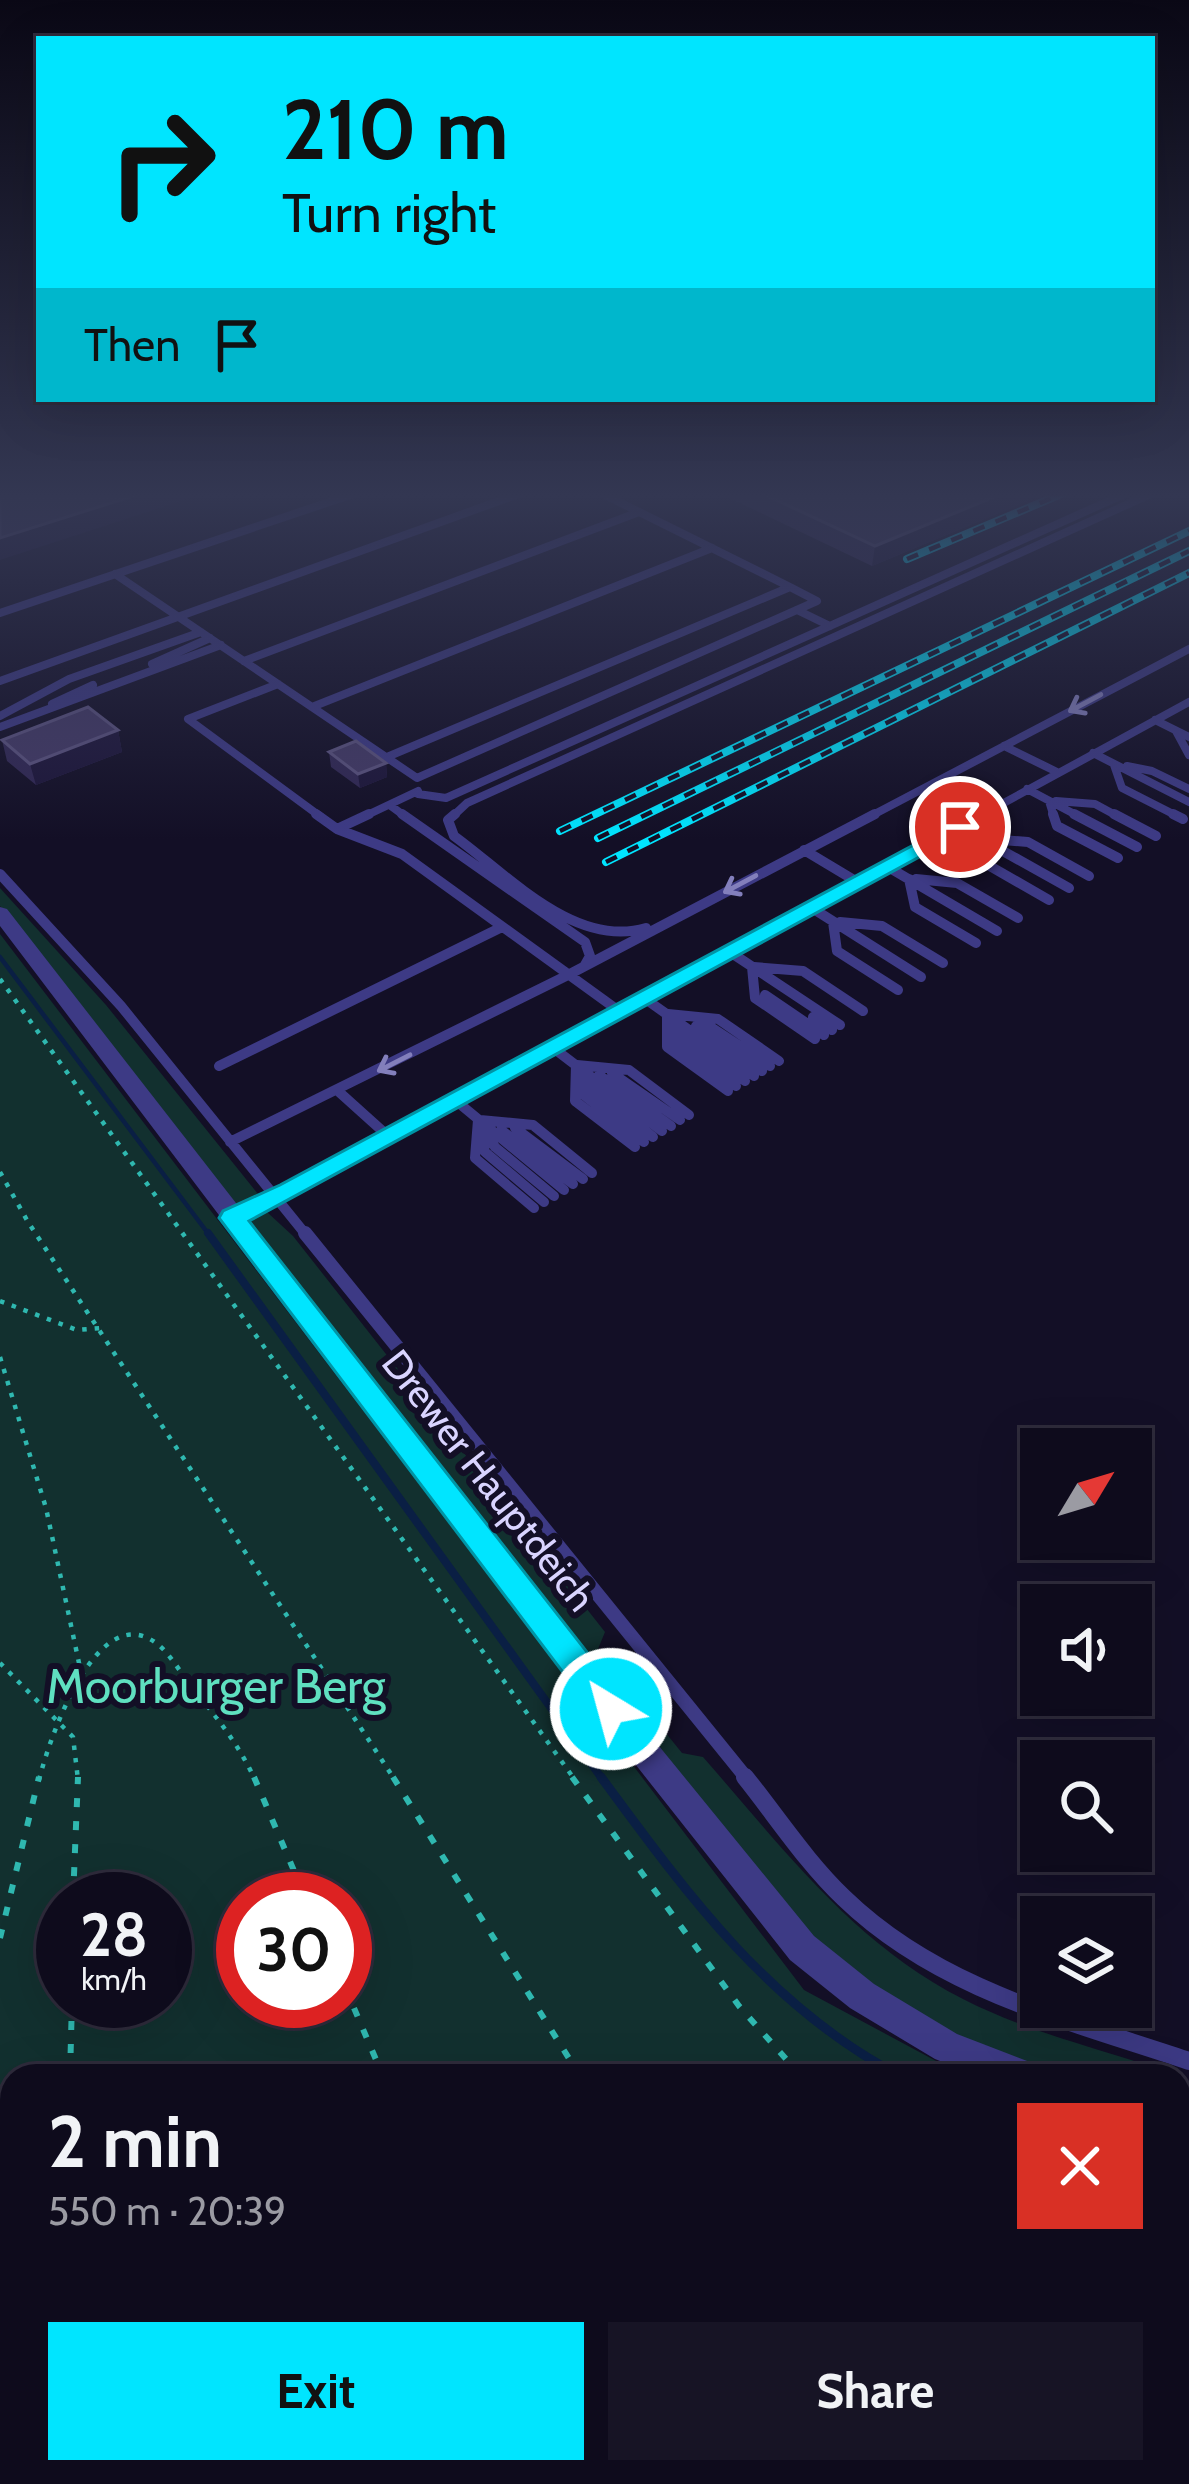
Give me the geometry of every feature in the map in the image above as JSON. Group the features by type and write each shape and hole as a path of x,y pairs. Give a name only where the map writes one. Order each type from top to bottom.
{"street":[{"name":"Drewer Hauptdeich","path":"0,913 639,1745 802,1948 862,1996 947,2048 990,2064"}],"lane":[{"path":"166,608 417,778"},
{"path":"0,681 201,608"},
{"path":"244,661 385,608"},
{"path":"312,707 561,608"},
{"path":"387,758 741,608"},
{"path":"417,778 802,608"},
{"path":"338,829 418,794 446,798 870,608"},
{"path":"676,919 622,935 578,926 454,836 448,820 467,803 899,608"},
{"path":"797,610 830,626"},
{"path":"0,716 69,679 205,635"},
{"path":"19,721 205,635"},
{"path":"0,727 220,645"},
{"path":"230,1142 584,967 1189,649"},
{"path":"278,684 188,719 338,829 402,854 619,1011"},
{"path":"232,1218 1189,702"},
{"path":"1155,720 1189,739"},
{"path":"1176,730 1189,739"},
{"path":"1004,746 1057,772"},
{"path":"1093,754 1188,802"},
{"path":"1114,764 1122,788 1188,802"},
{"path":"1114,764 1158,767 1188,802"},
{"path":"417,778 418,794"},
{"path":"1027,789 1137,847"},
{"path":"1049,801 1057,826 1137,847"},
{"path":"1049,801 1095,804 1137,847"},
{"path":"391,806 585,942 590,956 584,967"},
{"path":"960,827 1069,888"},
{"path":"981,839 988,865 1069,888"},
{"path":"981,839 1028,842 1069,888"},
{"path":"804,850 859,883"},
{"path":"888,867 997,931"},
{"path":"0,874 122,1006 843,1898 917,1956 974,1988 1189,2062"},
{"path":"909,879 915,907 997,931"},
{"path":"909,879 957,883 997,931"},
{"path":"812,908 921,977"},
{"path":"833,922 837,951 921,977"},
{"path":"833,922 882,926 921,977"},
{"path":"219,1066 502,927"},
{"path":"730,952 752,967 771,989 840,1025"},
{"path":"752,967 755,998 840,1025"},
{"path":"752,967 795,976 840,1025"},
{"path":"644,998 701,1028 753,1076"},
{"path":"667,1014 668,1047 753,1076"},
{"path":"667,1014 685,1038 753,1076"},
{"path":"667,1014 718,1018 753,1076"},
{"path":"552,1047 576,1065 611,1080 662,1131"},
{"path":"576,1065 575,1101 662,1131"},
{"path":"576,1065 593,1090 662,1131"},
{"path":"576,1065 629,1070 662,1131"},
{"path":"338,1091 388,1136"},
{"path":"455,1100 478,1120 495,1147 563,1190"},
{"path":"478,1120 475,1157 563,1190"},
{"path":"478,1120 514,1136 563,1190"},
{"path":"478,1120 533,1125 563,1190"}],"path":[{"path":"0,979 682,1930 790,2064"},
{"path":"0,1172 28,1222 384,1763 572,2064"},
{"path":"0,1301 77,1330 101,1328"},
{"path":"0,1357 35,1454 79,1663 57,1718 0,1938"},
{"path":"74,1683 110,1642 137,1635 156,1643 215,1715 250,1769 294,1872"},
{"path":"0,1664 73,1737 79,1760 74,1872"},
{"path":"70,2064 71,2028"},
{"path":"363,2028 378,2064"}],"green space":[{"path":"0,888 106,1005 258,1194 252,1202 234,1207 0,906"},
{"name":"Moorburger Berg","path":"0,934 804,1990 942,2064 0,2064"},
{"path":"267,1212 293,1236 605,1632 598,1649 682,1753 703,1757 853,1922 924,1976 1020,2023 1020,2028 1142,2064 1005,2063 903,2008 784,1912 247,1219"}],"building":[{"path":"88,707 118,730 30,764 2,740"},
{"path":"356,741 386,763 358,774 329,752"}],"waterway":[{"path":"0,957 210,1236"},
{"path":"208,1233 603,1780"},
{"path":"601,1777 734,1945 810,2017 880,2064"}],"railway":[{"path":"560,831 1028,608"},
{"path":"598,838 1072,608"},
{"path":"606,862 1119,608"}],"route":[{"path":"611,1709 232,1218 289,1192 960,827"}]}
